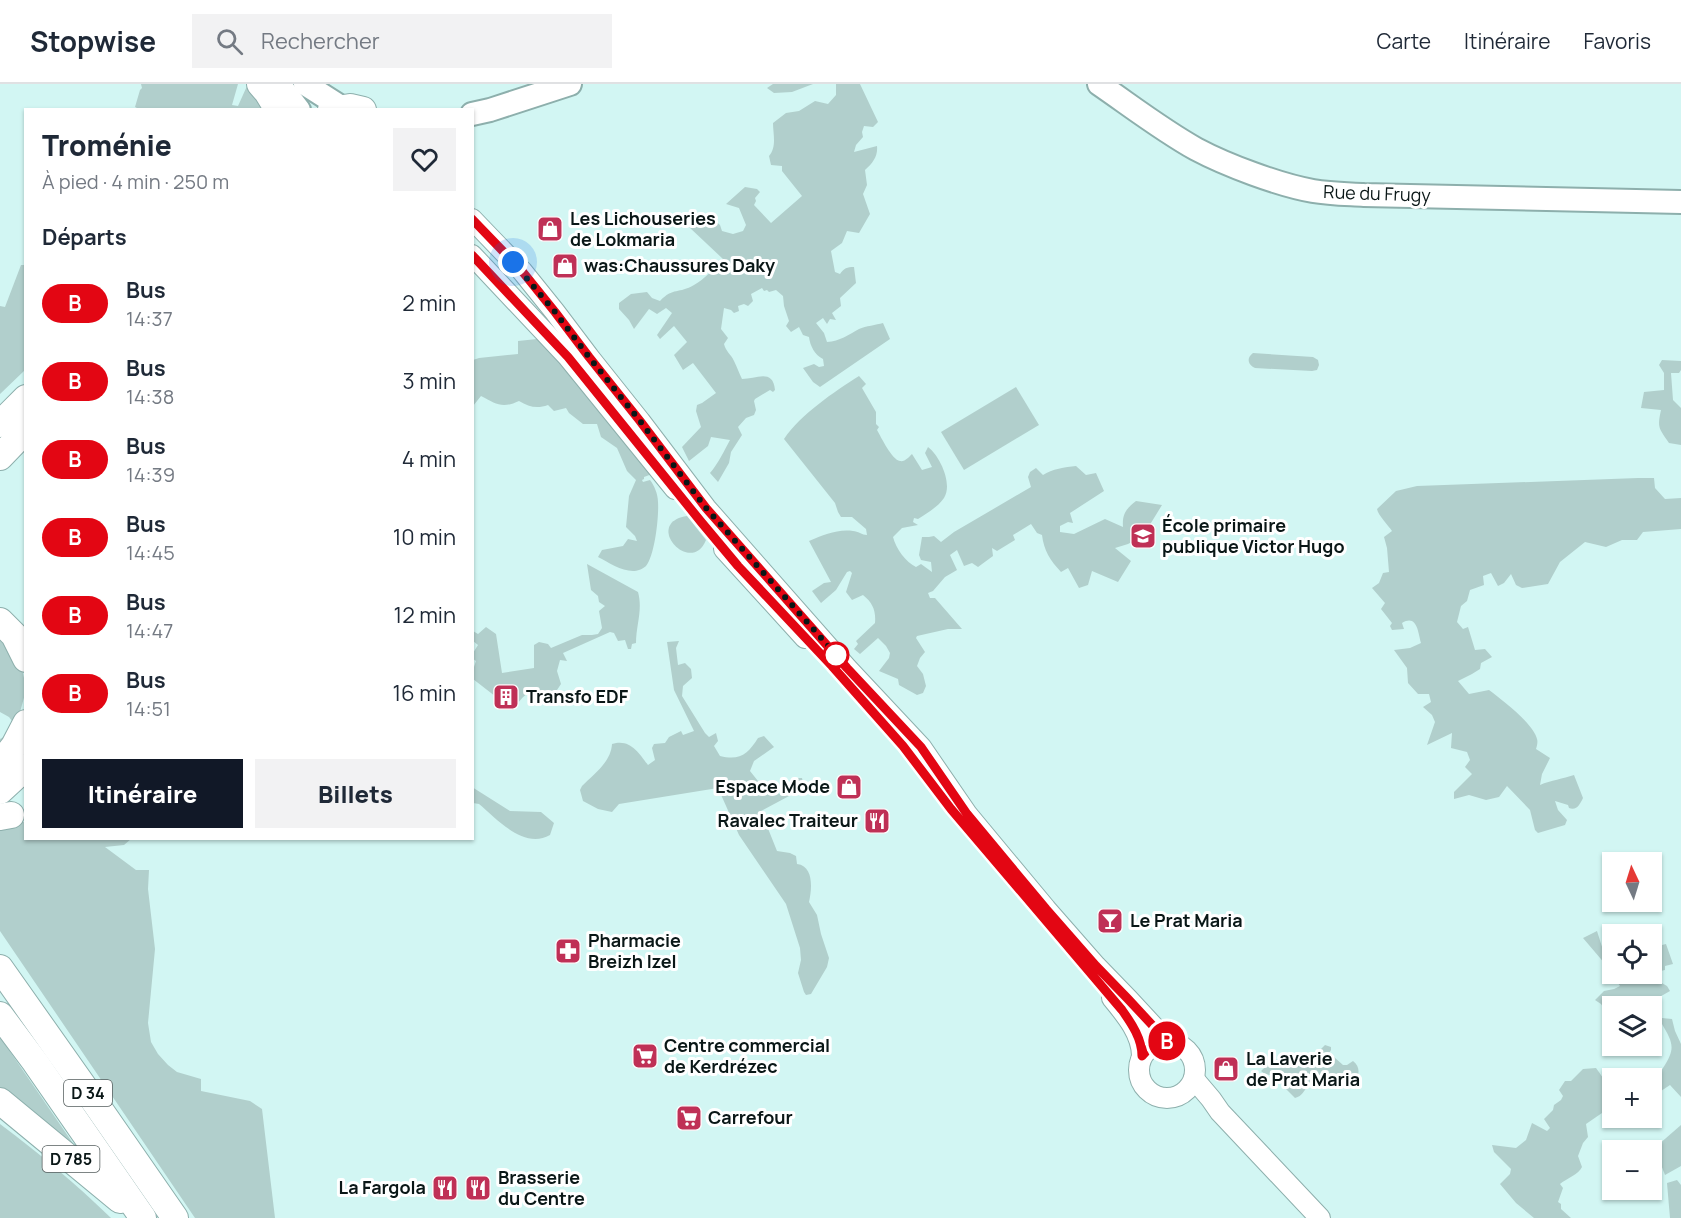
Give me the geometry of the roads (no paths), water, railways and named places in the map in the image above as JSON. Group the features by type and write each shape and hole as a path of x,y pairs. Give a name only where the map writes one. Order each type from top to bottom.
{"main road":[{"path":"260,84 277,108"},
{"path":"279,84 297,108"},
{"path":"305,84 343,108"},
{"path":"474,114 570,84"},
{"name":"Rue du Frugy","path":"1099,84 1197,150 1253,173 1307,190 1376,195 1681,202"},
{"path":"0,424 24,400"},
{"path":"0,457 24,432"},
{"path":"0,621 14,635 24,655"},
{"path":"0,764 14,746 24,727"},
{"path":"0,791 24,769"},
{"name":"D 34","path":"0,968 175,1218"},
{"name":"D 34","path":"0,1015 142,1218"},
{"name":"D 785","path":"0,1101 142,1218"}],"street":[{"path":"474,221 522,271 710,513 847,668 921,747 967,814 1046,909 1167,1041"},
{"path":"474,257 568,357 732,559 832,666 907,751 951,809 1122,1010 1142,1047 1138,1071 1146,1089 1159,1097 1171,1098 1188,1089 1194,1079 1195,1064 1190,1053 1181,1045 1167,1041 1152,1045 1142,1056"},
{"path":"1194,1079 1220,1112 1320,1218"},
{"path":"1180,1095 1207,1104 1220,1112"}],"place":[{"name":"Les Lichouseries de Lokmaria","path":"550,229"},
{"name":"was:Chaussures Daky","path":"565,266"},
{"name":"École primaire publique Victor Hugo","path":"1143,536"},
{"name":"Transfo EDF","path":"506,697"},
{"name":"Espace Mode","path":"849,787"},
{"name":"Ravalec Traiteur","path":"877,821"},
{"name":"Le Prat Maria","path":"1110,921"},
{"name":"Pharmacie Breizh Izel","path":"568,951"},
{"name":"Centre commercial de Kerdrézec","path":"645,1056"},
{"name":"La Laverie de Prat Maria","path":"1226,1069"},
{"name":"Carrefour","path":"689,1118"},
{"name":"La Fargola","path":"445,1188"},
{"name":"Brasserie du Centre","path":"478,1188"}]}
